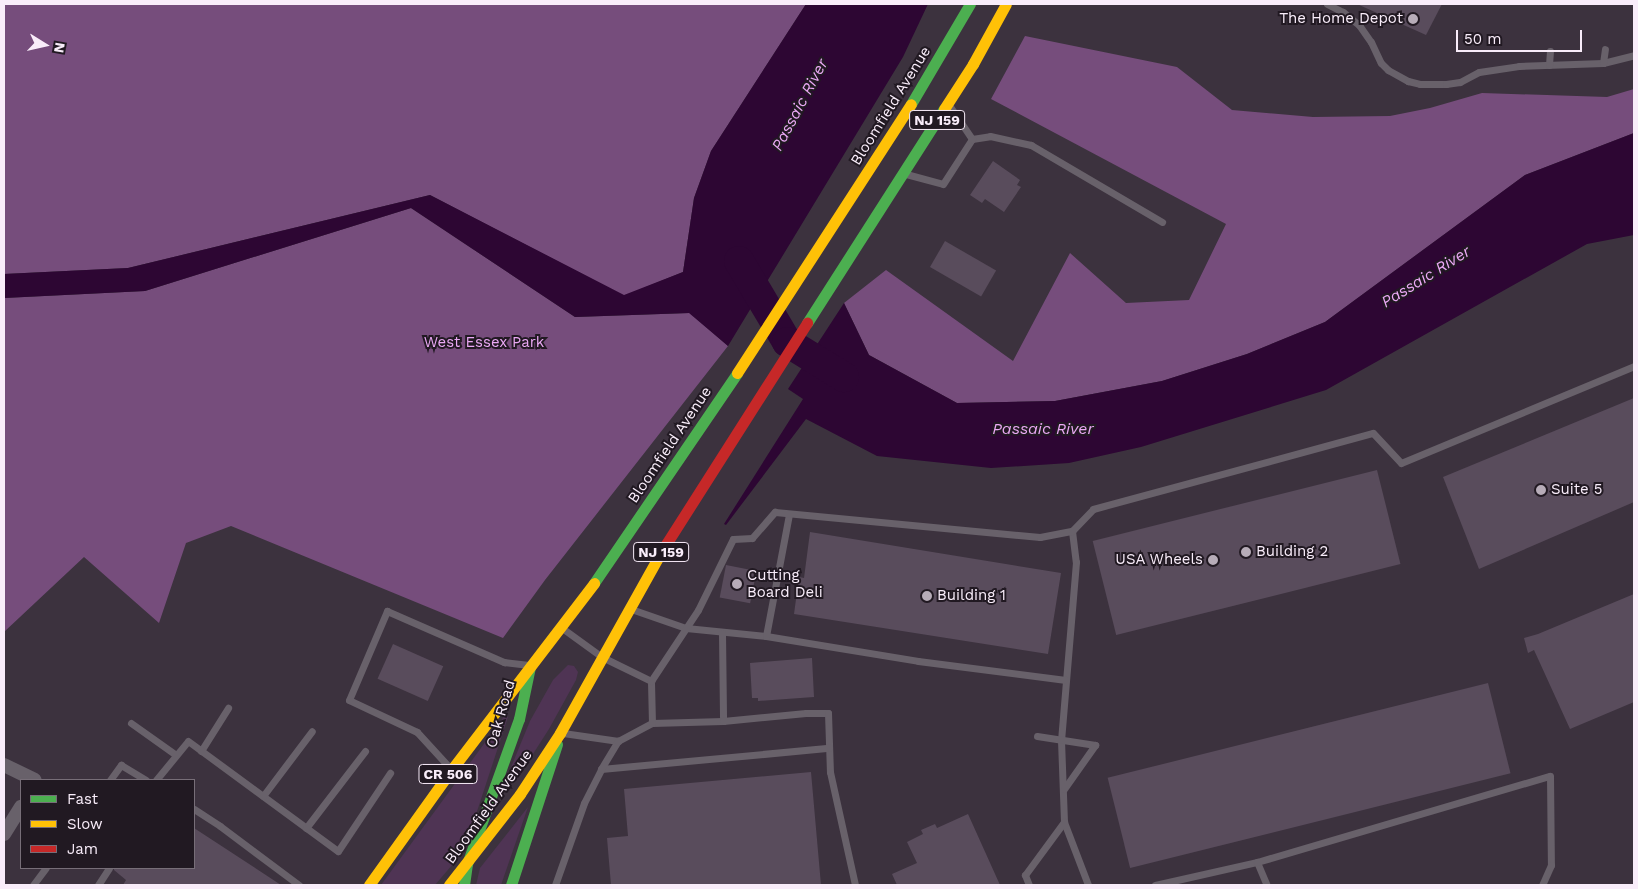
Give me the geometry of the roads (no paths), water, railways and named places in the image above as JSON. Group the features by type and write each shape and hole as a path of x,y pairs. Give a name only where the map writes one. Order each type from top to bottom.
{"main road":[{"name":"Bloomfield Avenue","path":"369,885 452,769 596,580 745,361 837,217 906,114 970,4"},
{"name":"Bloomfield Avenue","path":"449,885 520,794 560,733 629,608 697,495 948,103 1006,4"},
{"name":"Oak Road","path":"464,885 467,864 519,719 530,665"},
{"name":"NJ 159","path":"511,885 534,821 560,733"}],"street":[{"path":"4,765 33,779"},
{"path":"4,834 20,809"}],"lane":[{"path":"1327,4 1344,12 1365,32 1381,63 1388,70 1402,79 1420,84 1460,82 1479,72 1519,66 1603,63 1634,55"},
{"path":"1603,63 1605,49"},
{"path":"1549,65 1550,51"},
{"path":"948,103 972,139"},
{"path":"903,174 943,184 972,139 990,136 1031,145 1162,222"},
{"path":"652,723 651,680 698,610 733,539 752,538 775,512 1040,537 1072,531 1093,509 1373,434 1401,463 1634,366"},
{"path":"766,636 789,514"},
{"path":"1072,531 1076,562 1061,740 1064,822 1088,885"},
{"path":"629,608 686,628 766,636 918,661 1066,680"},
{"path":"452,769 417,732 349,700 388,610 504,662 530,665"},
{"path":"561,627 602,657 651,680"},
{"path":"722,633 723,721"},
{"path":"201,751 228,708"},
{"path":"555,885 584,803 618,741 652,723 723,721 806,713 828,713 830,772 855,885"},
{"path":"131,723 176,755"},
{"path":"263,796 312,731"},
{"path":"560,733 618,741"},
{"path":"1037,736 1095,746 1064,789"},
{"path":"157,779 188,741 338,851 390,773"},
{"path":"601,769 829,748"},
{"path":"306,828 365,750"},
{"path":"111,779 121,765 144,779"},
{"path":"1155,885 1257,862 1550,776 1551,865 1542,885"},
{"path":"195,810 220,826 298,885"},
{"path":"1029,885 1024,875 1064,822"},
{"path":"1257,862 1267,885"},
{"path":"33,885 45,869"},
{"path":"98,885 109,869"}],"water":[{"path":"806,4 928,4 903,57 728,346 689,313 575,317 411,208 145,291 4,298 4,274 128,268 430,195 624,295 683,272 694,198 711,151"},
{"path":"1634,133 1634,235 1587,244 1326,390 1141,447 1069,463 991,468 877,456 806,419 726,525 724,524 803,399 788,389 844,303 869,355 957,403 1055,401 1162,381 1247,354 1325,322 1525,175"}],"waterway":[{"name":"Passaic River","path":"739,261 787,342 844,377"}],"place":[{"name":"The Home Depot","path":"1413,19"},
{"name":"Suite 5","path":"1541,490"},
{"name":"Building 2","path":"1246,552"},
{"name":"USA Wheels","path":"1213,560"},
{"name":"Cutting Board Deli","path":"737,584"},
{"name":"Building 1","path":"927,596"}],"park label":[{"name":"West Essex Park","path":"484,343"}]}
